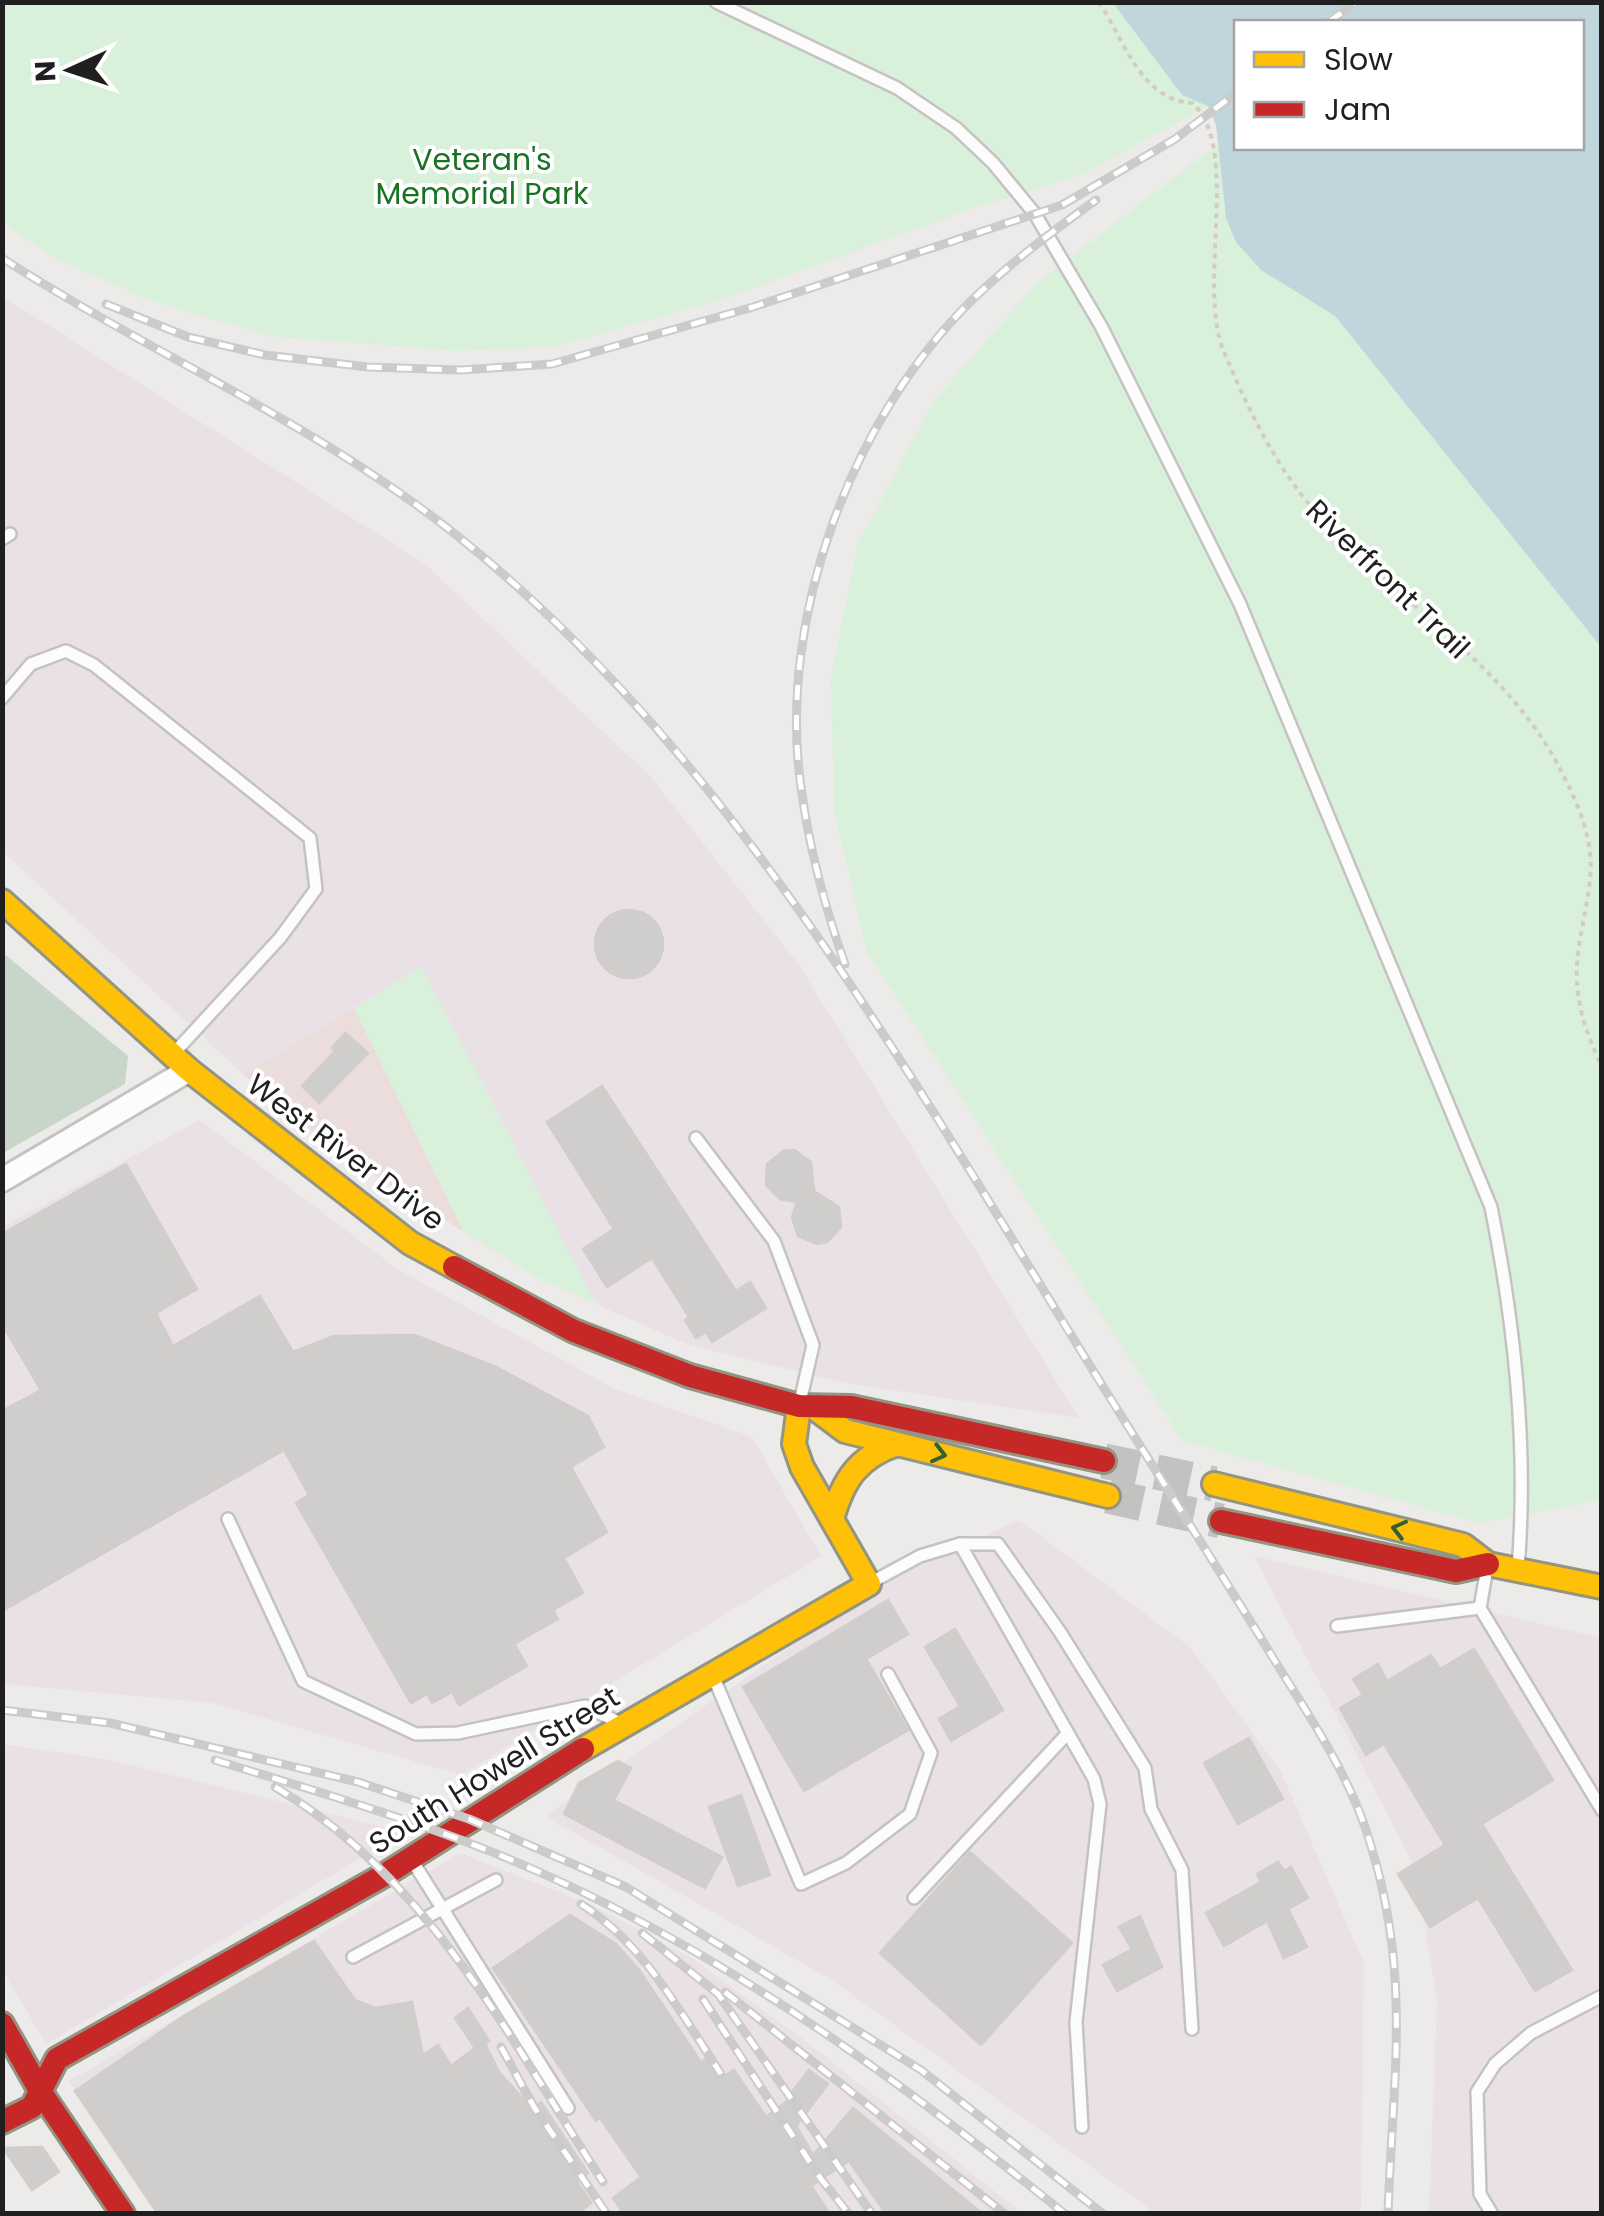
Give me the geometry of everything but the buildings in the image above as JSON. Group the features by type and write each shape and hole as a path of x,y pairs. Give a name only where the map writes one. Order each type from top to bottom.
{"main road":[{"name":"West River Drive","path":"2,901 180,1063 410,1243 574,1332 625,1353 808,1408 845,1430 1108,1496"},
{"name":"West River Drive","path":"808,1408 851,1407 1104,1461"},
{"path":"808,1408 794,1444 868,1584"},
{"path":"832,1520 841,1482 852,1468 871,1451 897,1444"},
{"path":"1214,1484 1464,1545 1488,1564 1602,1587"},
{"path":"1221,1520 1456,1572 1488,1564"},
{"name":"South Howell Street","path":"2,2122 25,2115 42,2094 57,2059 410,1859 622,1724 868,1584"},
{"path":"2,2024 42,2094 124,2214"}],"street":[{"path":"2,1180 180,1063"}],"lane":[{"path":"716,2 897,88 956,128 1020,193 1101,326 1240,604 1491,1208 1510,1300 1522,1459 1518,1571"},
{"path":"2,698 31,664 66,652 94,665 310,838 316,889 180,1063"},
{"path":"696,1138 774,1241 813,1345 808,1408"},
{"path":"228,1519 303,1681 318,1689 416,1734 458,1734 585,1706 622,1724"},
{"path":"868,1584 920,1556 960,1544 998,1544 1060,1632 1144,1768 1151,1809 1182,1870 1192,2029"},
{"path":"960,1544 1094,1780 1100,1804 1076,2022 1075,2071 1082,2127"},
{"path":"1488,1564 1480,1608 1602,1810"},
{"path":"1337,1626 1480,1608"},
{"path":"712,1672 801,1884 846,1863 910,1814 931,1754 888,1674"},
{"path":"914,1898 1067,1734"},
{"path":"410,1859 568,2108"},
{"path":"352,1957 496,1880"},
{"path":"1492,2214 1480,2194 1476,2092 1495,2064 1531,2033 1602,1996"}],"path":[{"name":"Riverfront Trail","path":"1099,2 1140,72 1158,92 1176,102 1192,103 1210,126 1216,190 1214,317 1222,347 1280,463 1338,535 1524,713 1558,765 1590,850 1590,887 1577,963 1578,1001 1602,1066"}],"shaded area":[{"path":"2,296 425,564 650,776 799,965 1079,1418 845,1383 689,1345 596,1304 422,967 243,1074 3,852"},
{"path":"354,1008 464,1232 336,1151 243,1074"},
{"path":"200,1120 399,1270 615,1389 752,1437 821,1556 461,1775 213,1703 3,1684 2,1227"},
{"path":"1019,1520 1190,1647 1281,1772 1364,1963 1361,2213 1155,2213 833,1981 545,1816 892,1577"},
{"path":"1254,1556 1601,1638 1601,2213 1429,2213 1437,1999 1415,1868"},
{"path":"3,1744 110,1760 405,1832 46,2044 3,1971"},
{"path":"460,1853 592,1905 693,1959 803,2039 1022,2213 157,2213 69,2081"}],"green space":[{"name":"Veteran's Memorial Park","path":"3,3 1113,3 1182,94 1208,106 1079,176 971,209 720,300 554,347 457,351 269,336 152,301 56,259 3,222"},
{"path":"1218,144 1226,218 1261,270 1335,316 1601,647 1601,1500 1479,1523 1183,1441 867,952 834,810 831,678 858,543 934,401 1036,284"},
{"path":"2,952 128,1056 125,1084 3,1153"},
{"path":"422,967 596,1304 536,1277 464,1232 354,1008"}],"water":[{"path":"1113,3 1601,3 1601,647 1335,316 1261,270 1236,242 1226,218 1216,125 1208,106 1182,95"}],"tunnel":[{"path":"1104,1461 1214,1484"},
{"path":"1108,1496 1221,1521"}],"railway":[{"path":"1332,20 1356,2"},
{"path":"106,304 188,337 265,355 368,367 461,370 552,364 753,307 1062,205 1175,139 1234,95"},
{"path":"845,964 808,832 796,723 801,657 813,590 832,525 858,462 891,403 929,348 1001,273 1096,200"},
{"path":"2,258 289,423 401,494 455,534 560,627 657,729 747,839 830,955 910,1075 1300,1701 1356,1805 1380,1878 1395,1974 1396,2065 1388,2214"},
{"path":"2,1710 110,1723 358,1782 469,1819 626,1887 921,2070 1103,2214"},
{"path":"215,1760 475,1845 628,1915 695,1951 822,2031 944,2119 1065,2214"},
{"path":"275,1787 329,1824 378,1867 421,1914 499,2018 603,2182"},
{"path":"581,1904 643,1959 721,2074"},
{"path":"642,1933 718,1994 872,2214"},
{"path":"725,1992 1005,2214"},
{"path":"703,1999 821,2179 849,2214"},
{"path":"501,2047 534,2107 607,2214"}],"traffic: slow":[{"path":"2,901 189,1070 410,1243 454,1267"},
{"path":"583,1749 869,1584 802,1467 794,1444 799,1406"},
{"path":"817,1410 845,1431 1108,1496"},
{"path":"832,1519 854,1472 872,1456 897,1444"},
{"path":"1214,1484 1463,1545 1488,1564 1602,1587"}],"traffic: jam":[{"path":"454,1267 574,1331 690,1376 799,1406 851,1407 1104,1461"},
{"path":"1221,1521 1456,1571 1488,1564"},
{"path":"2,2122 32,2107 57,2059 386,1874 583,1749"},
{"path":"2,2024 42,2094 123,2214"}]}
